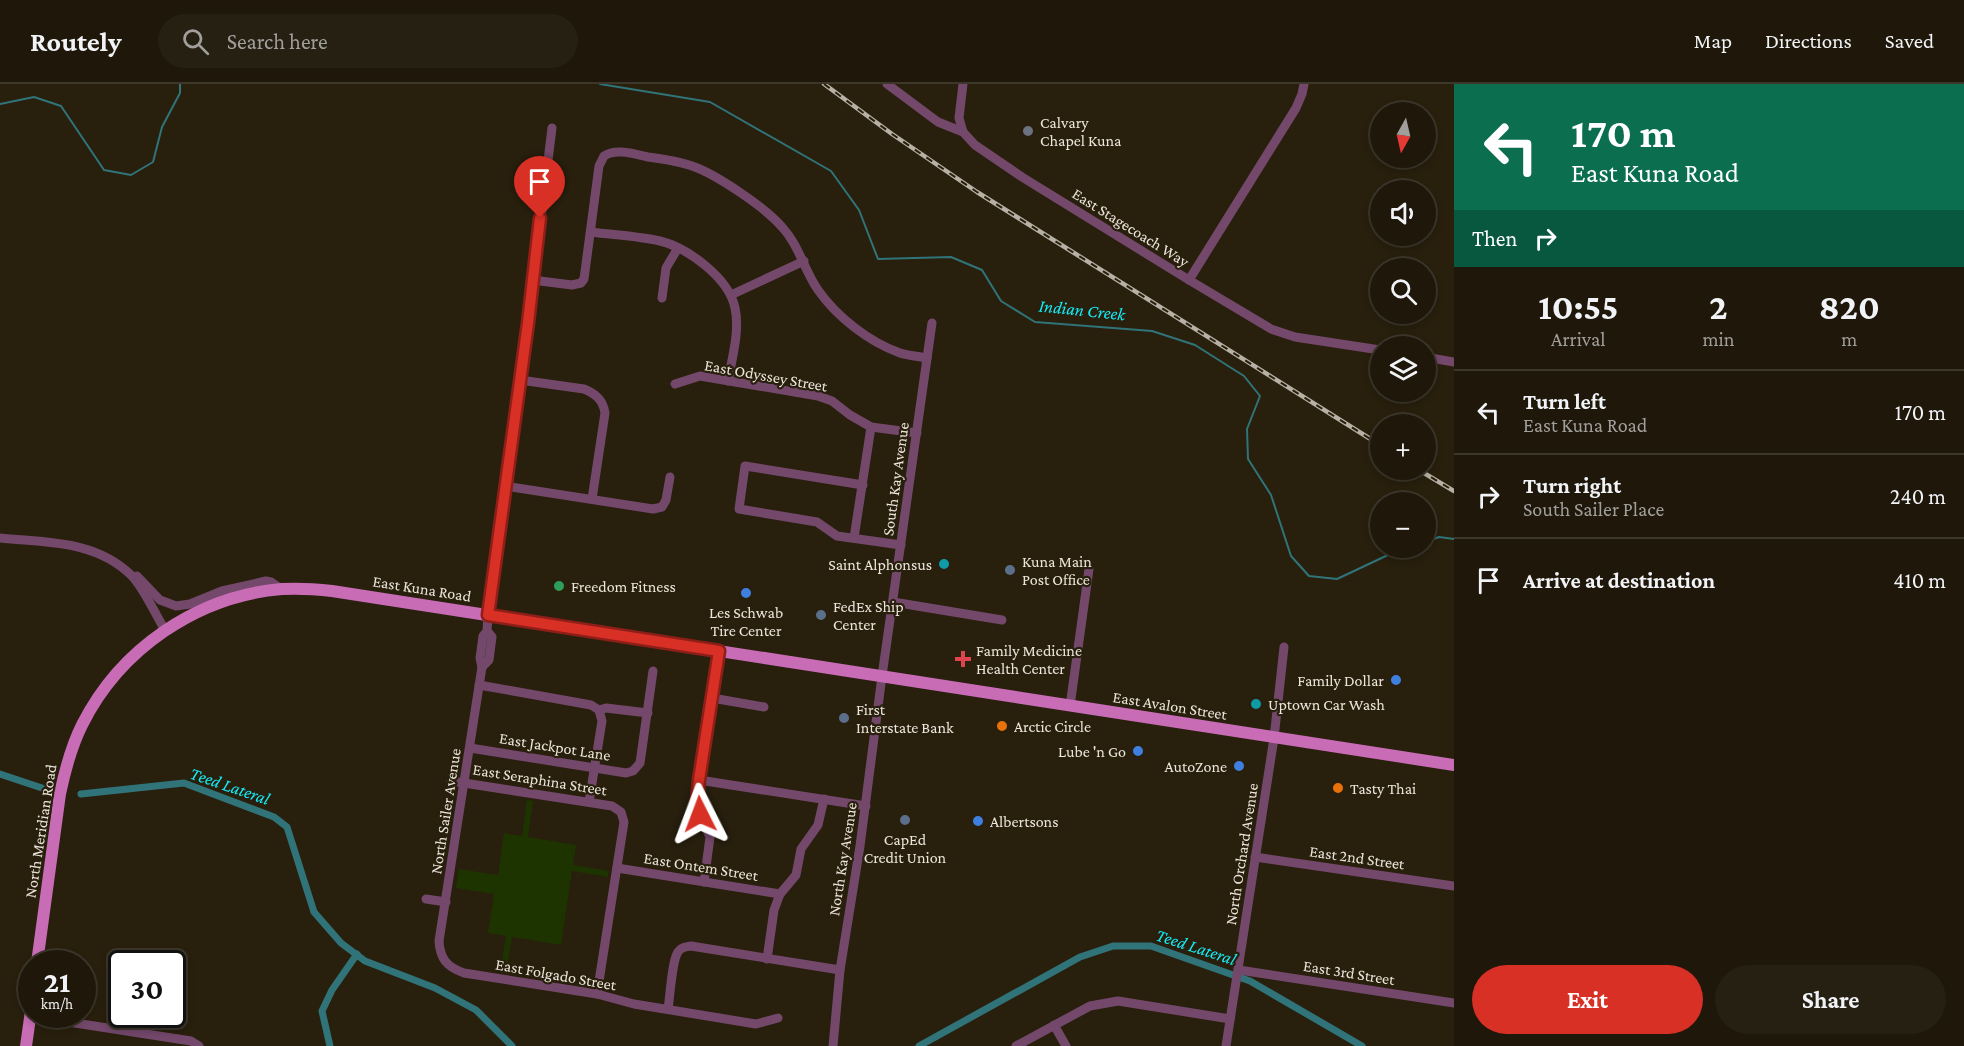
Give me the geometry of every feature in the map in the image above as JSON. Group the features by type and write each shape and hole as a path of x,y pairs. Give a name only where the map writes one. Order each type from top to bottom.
{"main road":[{"name":"East Kuna Road","path":"165,630 181,620 235,598 281,589 332,591 882,676"},
{"name":"North Meridian Road","path":"39,950 60,794 72,748 82,725 110,681 139,651 165,630"},
{"name":"East Avalon Street","path":"882,676 1454,765"},
{"path":"26,1046 28,1028"}],"street":[{"name":"East Stagecoach Way","path":"887,84 938,122 963,132 975,145 998,161 1271,329 1283,334 1370,348"},
{"path":"963,84 959,118 963,132"},
{"path":"1189,280 1296,108 1304,84"},
{"name":"North Sailer Avenue","path":"443,959 440,941 482,667 480,658 483,636 487,631 552,128"},
{"path":"532,280 572,285 581,283 586,274 599,165 604,156 615,152 675,161 711,174 765,211 782,226 792,239 818,290 854,327 882,345 901,353 927,358"},
{"path":"591,232 660,241 678,248 704,264 719,278 731,295 737,323 728,381"},
{"path":"662,298 666,268 678,248"},
{"path":"731,295 804,261"},
{"name":"South Kay Avenue","path":"882,676 932,323"},
{"path":"1436,359 1454,362"},
{"name":"East Odyssey Street","path":"675,384 700,376 818,396 832,401 871,428 916,434"},
{"path":"520,380 584,389 593,393 604,406 605,413 592,499"},
{"path":"854,538 871,428"},
{"path":"862,485 745,466 739,509 817,522 837,536 901,545"},
{"path":"505,486 653,509 662,507 666,500 670,477"},
{"path":"0,538 77,546 111,559 132,576 165,630"},
{"path":"1070,706 1089,569"},
{"path":"132,576 139,577 160,600 176,606 189,604 222,591 266,581 281,589"},
{"path":"892,602 1002,620"},
{"name":"North Orchard Avenue","path":"1226,1046 1275,738 1284,647"},
{"path":"704,882 710,837 698,808 699,780 719,651"},
{"path":"599,710 606,708 648,713 653,671"},
{"name":"North Kay Avenue","path":"833,1046 840,970 866,806 882,676"},
{"path":"479,685 591,705 599,710 602,721 589,802"},
{"path":"712,698 764,707"},
{"name":"East Jackpot Lane","path":"470,748 626,772 635,770 640,763 648,713"},
{"path":"699,780 866,806"},
{"name":"East Seraphina Street","path":"451,781 612,806 621,812 624,822 617,868"},
{"path":"767,958 774,910 780,894 796,875 801,849 818,825 824,800"},
{"name":"East 2nd Street","path":"1255,857 1454,886"},
{"path":"597,994 617,868"},
{"name":"East Ontem Street","path":"617,868 780,894"},
{"path":"426,898 446,902"},
{"path":"668,1009 678,952 682,948 691,946 840,970"},
{"name":"East Folgado Street","path":"443,959 452,968 464,974 597,994 634,1004 756,1024 778,1018"},
{"name":"East 3rd Street","path":"1238,974 1454,1003"},
{"path":"1016,1046 1090,1006 1118,1001 1230,1019"},
{"path":"96,1023 191,1041 199,1046"},
{"path":"1054,1025 1066,1046"}],"green space":[{"path":"527,800 533,801 528,837 576,845 573,865 609,871 608,877 572,871 561,945 512,937 506,973 500,972 506,936 488,933 494,894 456,888 459,869 498,875 504,833 522,836"}],"waterway":[{"name":"Indian Creek","path":"0,104 34,97 61,106 104,170 131,175 153,162 162,127 180,93 180,84"},
{"name":"Indian Creek","path":"600,84 710,102 831,171 859,210 878,259 951,257 982,270 1001,301 1035,322 1152,331 1195,345 1244,376 1260,396 1247,429 1248,459 1271,495 1291,556 1309,576 1337,579 1382,558"},
{"name":"Indian Creek","path":"1436,538 1454,539"},
{"name":"Teed Lateral","path":"0,774 42,788"},
{"name":"Teed Lateral","path":"81,794 184,783 274,817 287,827 314,912 341,943 365,961 435,988 476,1010 512,1046"},
{"name":"Teed Lateral","path":"919,1046 1080,957 1113,946 1151,946 1250,981 1362,1046"},
{"path":"330,1046 322,1011 332,990 357,954"}],"railway":[{"path":"824,84 977,192 1370,439"},
{"path":"1436,480 1454,491"}],"place":[{"name":"Calvary Chapel Kuna","path":"1028,131"},
{"name":"Saint Alphonsus","path":"944,564"},
{"name":"Kuna Main Post Office","path":"1010,570"},
{"name":"Freedom Fitness","path":"559,586"},
{"name":"Les Schwab Tire Center","path":"746,593"},
{"name":"FedEx Ship Center","path":"821,615"},
{"name":"Family Medicine Health Center","path":"963,659"},
{"name":"Family Dollar","path":"1396,680"},
{"name":"Uptown Car Wash","path":"1256,704"},
{"name":"First Interstate Bank","path":"844,718"},
{"name":"Arctic Circle","path":"1002,726"},
{"name":"Lube 'n Go","path":"1138,751"},
{"name":"AutoZone","path":"1239,766"},
{"name":"Tasty Thai","path":"1338,788"},
{"name":"CapEd Credit Union","path":"905,820"},
{"name":"Albertsons","path":"978,821"}],"route":[{"path":"540,218 488,615 719,651 699,780 697,800 700,814"}]}
